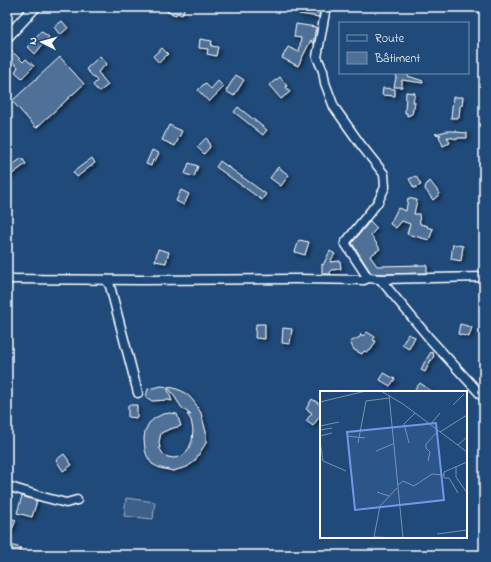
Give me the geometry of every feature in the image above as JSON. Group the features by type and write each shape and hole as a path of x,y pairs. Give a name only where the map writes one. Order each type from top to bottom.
{"main road":[{"path":"7,37 35,7"}],"street":[{"path":"326,7 317,58 323,71 325,82 334,108 384,174 386,187 378,202 345,243 368,278"},
{"path":"7,279 364,280 368,278 484,277"},
{"path":"380,279 430,339 484,398"},
{"path":"106,280 110,286 138,393"},
{"path":"7,486 66,503 76,500"}],"shaded area":[{"path":"126,498 155,502 153,519 124,516"}],"building":[{"path":"169,7 185,7 182,15 177,13 176,15 167,12"},
{"path":"300,7 320,7 319,17 299,14"},
{"path":"62,21 68,28 60,35 54,27"},
{"path":"296,24 316,27 313,44 311,40 298,66 282,58 288,47 299,52 301,38 294,37"},
{"path":"41,31 49,37 35,54 28,47"},
{"path":"200,39 212,41 211,46 218,47 216,56 207,54 208,49 199,48"},
{"path":"7,46 23,62 26,59 34,66 22,78 15,72 18,67 7,57"},
{"path":"162,48 168,54 159,63 153,56"},
{"path":"100,56 107,64 98,72 108,85 99,92 93,85 97,81 86,69"},
{"path":"60,57 84,84 36,128 12,101"},
{"path":"397,74 408,74 408,76 423,81 423,83 402,80 402,87 394,87"},
{"path":"236,75 244,80 234,96 226,91"},
{"path":"280,77 290,92 281,99 269,85"},
{"path":"218,81 224,87 209,102 198,90 205,83 211,89"},
{"path":"383,88 395,89 395,96 382,95"},
{"path":"406,92 415,93 413,102 415,102 414,109 412,108 412,114 407,116 407,113 405,113"},
{"path":"453,97 463,97 462,106 460,106 459,118 451,118"},
{"path":"238,107 267,130 263,135 234,112"},
{"path":"169,125 182,131 175,146 162,140"},
{"path":"447,131 467,133 467,138 458,139 447,137 450,143 443,146 439,136 441,135 435,134"},
{"path":"206,138 210,147 204,154 197,147"},
{"path":"152,150 159,153 155,161 153,160 151,166 146,164"},
{"path":"22,158 26,164 7,178 7,169"},
{"path":"92,158 95,163 77,177 73,172"},
{"path":"220,161 266,194 262,200 216,167"},
{"path":"189,163 198,166 194,177 185,174"},
{"path":"278,167 289,175 281,186 270,178"},
{"path":"416,176 421,185 414,188 409,179"},
{"path":"430,181 440,194 433,200 425,189 426,185"},
{"path":"181,190 189,194 184,205 176,201"},
{"path":"408,198 417,200 414,214 419,214 420,224 433,229 429,240 407,234 410,224 402,221 396,228 390,224 398,208 406,211"},
{"path":"370,221 377,228 371,235 380,249 370,256 377,266 427,265 427,273 371,273 352,243"},
{"path":"299,240 309,242 305,255 295,252"},
{"path":"453,244 463,246 461,261 451,259"},
{"path":"158,249 169,252 166,263 155,261"},
{"path":"330,251 335,254 330,262 340,261 341,269 331,270 330,274 322,274 322,264 323,265"},
{"path":"256,324 265,324 265,339 255,338"},
{"path":"460,324 472,327 469,337 458,334"},
{"path":"283,328 292,329 290,344 282,343"},
{"path":"367,332 375,337 373,340 376,341 371,350 367,352 364,351 362,354 354,350 350,342 360,337 361,334 363,336"},
{"path":"408,334 415,337 409,349 402,345"},
{"path":"431,352 434,356 425,372 421,370"},
{"path":"384,373 395,379 390,386 380,380"},
{"path":"420,383 432,391 414,391"},
{"path":"162,386 167,387 172,401 152,401 146,397 148,389"},
{"path":"168,387 182,391 190,397 201,413 206,432 206,443 194,462 187,467 173,471 160,468 152,464 145,450 144,439 145,431 149,423 155,418 163,414 177,414 181,426 161,433 159,442 160,449 163,454 174,458 183,456 189,448 192,441 193,430 191,420 187,414 191,415 182,408"},
{"path":"312,399 320,404 320,418 319,417 313,426 306,421 312,413 306,409"},
{"path":"128,405 137,405 137,418 128,417"},
{"path":"64,454 72,465 63,471 56,460"},
{"path":"22,496 37,501 32,517 17,513"},
{"path":"7,517 16,520 11,532 7,531"},
{"path":"7,544 21,548 19,555 7,555"}]}
